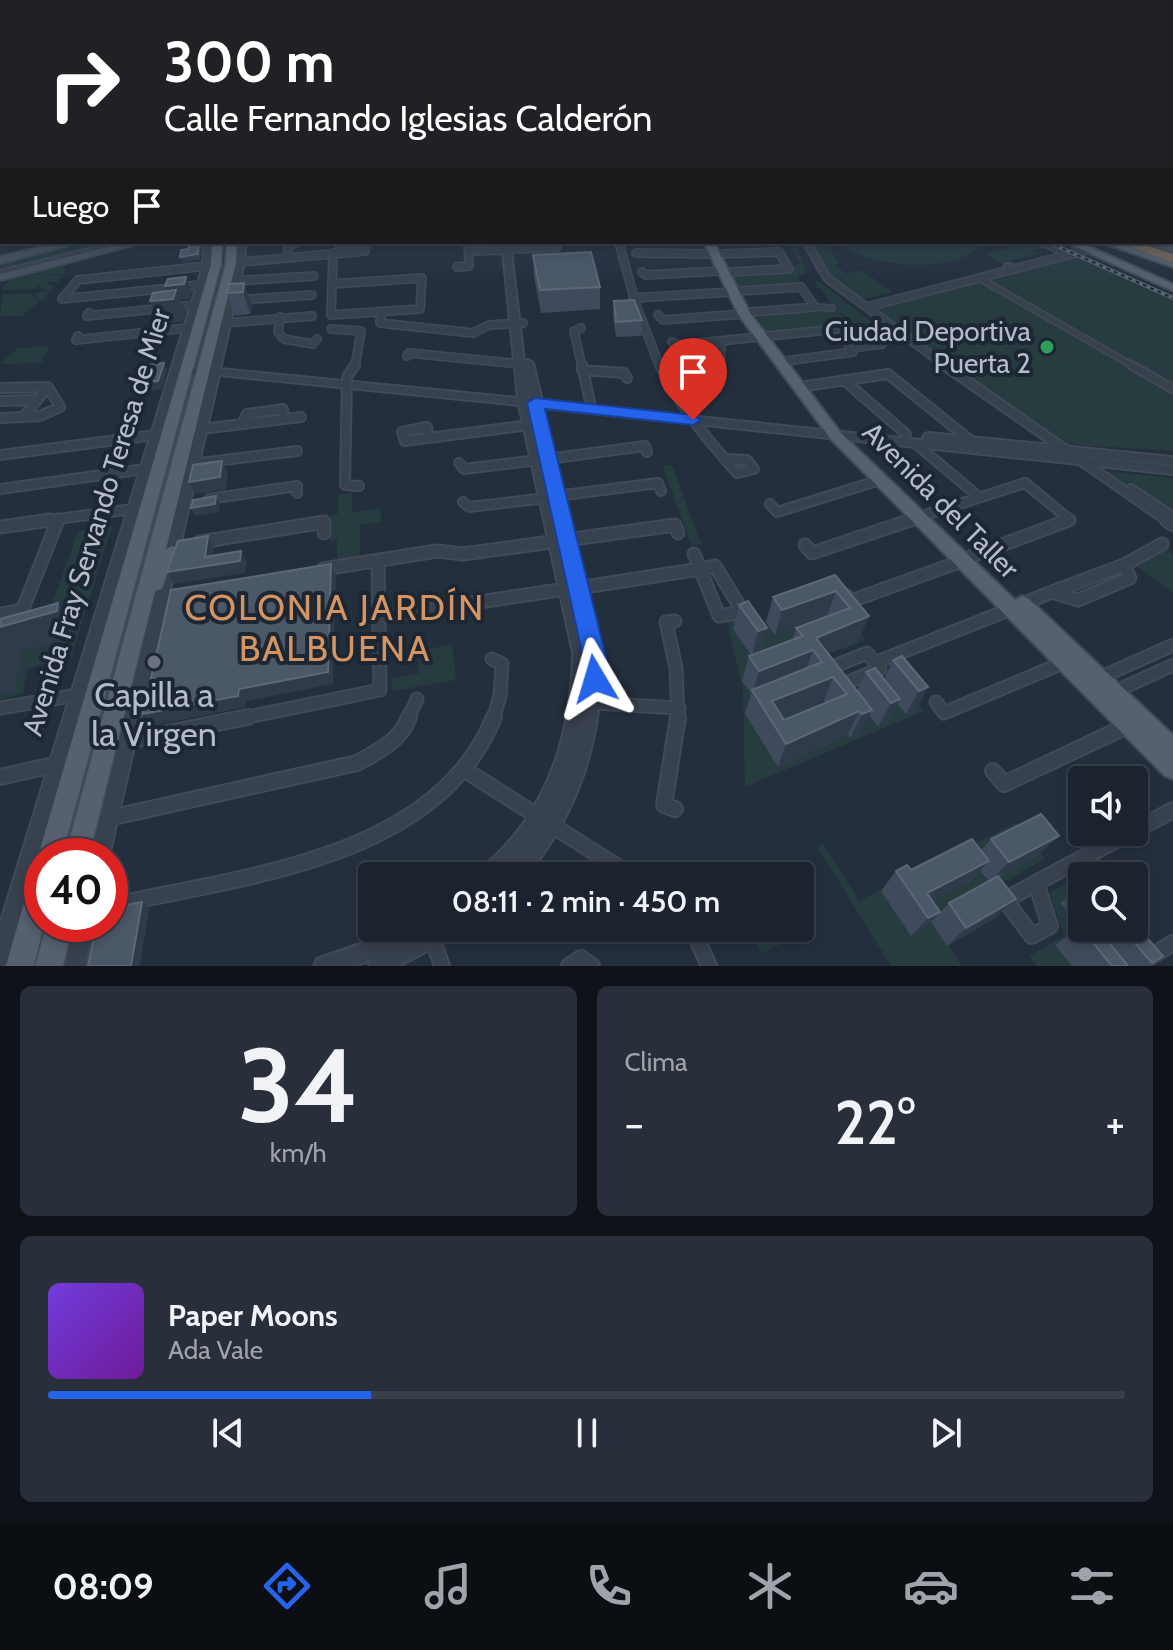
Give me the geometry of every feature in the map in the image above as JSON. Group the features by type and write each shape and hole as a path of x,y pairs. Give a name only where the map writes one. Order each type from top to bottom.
{"highway":[{"path":"1131,244 1173,256"},
{"path":"1145,244 1173,256"}],"main road":[{"path":"0,260 65,244"},
{"path":"0,275 131,244"},
{"name":"Avenida Fray Servando Teresa de Mier","path":"81,838 195,368 216,264 217,244"},
{"name":"Avenida Fray Servando Teresa de Mier","path":"55,838 195,368 235,263 232,244"},
{"path":"1115,244 1173,256"},
{"path":"1122,244 1173,256"},
{"path":"1153,244 1173,256"},
{"path":"1072,246 1173,288"},
{"name":"Avenida del Taller","path":"717,253 747,313 782,361 880,480 923,516"},
{"name":"Avenida del Taller","path":"782,361 806,386 839,431 923,516 1100,688 1173,750"},
{"path":"116,698 138,652 161,567 172,549"},
{"name":"Avenida del Taller","path":"1016,607 1065,662 1100,688 1129,725 1173,768"},
{"path":"20,966 27,942"},
{"path":"49,966 55,942"}],"street":[{"path":"0,275 117,244"},
{"name":"Avenida Fray Servando Teresa de Mier","path":"104,838 201,429 195,368 187,328 207,266 208,244"},
{"name":"Avenida Fray Servando Teresa de Mier","path":"0,957 155,435 225,323 240,244"},
{"path":"287,258 288,246 293,244"},
{"path":"457,267 469,266 468,244"},
{"path":"469,251 556,244 560,262"},
{"path":"620,244 633,298 656,355 690,416 725,459"},
{"path":"808,244 822,273 864,306 1046,439 1173,517"},
{"path":"511,246 529,399 529,425 543,460"},
{"path":"864,306 1011,267 1072,246"},
{"path":"864,306 979,278 1072,246"},
{"path":"636,253 779,252 789,269 717,253 646,275 642,272"},
{"path":"235,263 336,253 332,284 331,315 420,309 422,278 332,284"},
{"path":"200,285 62,299 78,280 173,265 207,266"},
{"path":"234,281 314,276"},
{"path":"979,278 1173,389"},
{"path":"81,297 91,279"},
{"path":"633,298 801,287 815,307"},
{"path":"230,301 312,295"},
{"path":"89,313 87,316 194,305"},
{"path":"658,315 663,320 832,308"},
{"path":"404,310 404,326"},
{"path":"381,312 380,323 473,333 489,325 520,323"},
{"path":"225,323 312,316"},
{"path":"280,317 278,332 284,339 313,344 317,339"},
{"path":"78,336 76,340 187,328"},
{"path":"581,328 574,331 590,402"},
{"path":"672,342 678,345 852,328 862,336 846,339"},
{"path":"331,329 361,331 355,368 348,380 345,485 359,486"},
{"path":"782,361 853,352 836,329"},
{"path":"504,862 538,817 564,763 576,725 582,678 583,638 520,364 522,341"},
{"path":"696,376 720,377 721,341"},
{"path":"851,348 882,344"},
{"path":"407,356 409,353 520,364"},
{"path":"195,368 348,380 839,431 906,434 1173,470"},
{"path":"582,370 624,373 627,378"},
{"path":"806,386 888,374 971,441"},
{"path":"845,381 906,434"},
{"path":"0,388 48,387"},
{"path":"23,417 48,387"},
{"path":"0,418 23,417 59,409 48,387"},
{"path":"529,399 590,402 690,416"},
{"path":"0,401 36,400"},
{"path":"201,429 301,417"},
{"path":"429,437 529,425"},
{"path":"839,431 916,444 1173,461"},
{"path":"0,455 155,435"},
{"path":"916,444 979,497"},
{"path":"459,463 464,469 645,446 647,452"},
{"path":"192,464 297,451"},
{"path":"1075,456 1173,525"},
{"path":"0,489 145,469"},
{"path":"770,504 777,512 880,480"},
{"path":"463,502 469,507 658,483 661,491"},
{"path":"805,545 812,553 1025,483 1070,520 851,601 843,590"},
{"path":"183,503 297,486 297,493"},
{"path":"0,527 133,509"},
{"path":"0,614 19,611 24,606 36,583 58,519"},
{"path":"172,549 324,522 324,533"},
{"path":"307,572 437,551 463,554 675,525 678,533"},
{"path":"877,662 1124,565 1162,544"},
{"path":"379,617 700,569 715,566 743,612 719,616 700,569 694,554"},
{"path":"125,741 377,691 381,687 378,560"},
{"path":"1051,592 1079,600 1130,579 1124,565"},
{"path":"160,595 175,593"},
{"path":"675,621 666,622 674,657 679,708 664,805 675,809"},
{"path":"526,862 553,827 579,770 594,703 594,657 583,638"},
{"path":"1100,688 1173,645"},
{"path":"128,902 349,848 415,816 465,770 491,728 501,698 502,664 492,659"},
{"path":"936,702 944,713 1065,662"},
{"path":"1100,688 1173,665"},
{"path":"0,708 78,695"},
{"path":"109,818 357,763 399,735 406,727 413,702 417,699"},
{"path":"594,703 679,708"},
{"path":"993,771 1004,784 1129,725"},
{"path":"0,777 58,764"},
{"path":"465,770 609,862"},
{"path":"1148,823 1173,810"},
{"path":"1036,883 1105,846"},
{"path":"75,966 80,942"},
{"path":"324,966 398,942"},
{"path":"379,966 417,942"},
{"path":"436,942 442,966"},
{"path":"698,942 709,966"},
{"path":"1141,948 1149,958 1173,943"},
{"path":"569,966 581,958 592,966"}],"green space":[{"path":"67,244 110,244 0,271 0,260"},
{"path":"790,244 795,244 807,273 797,276 803,285 738,289 730,273 796,271 793,265 801,264 795,252 787,252 793,250"},
{"path":"812,244 828,244 838,264 834,265 847,274 861,270 893,292 862,299 825,272"},
{"path":"842,244 982,244 972,253 935,264 891,263 853,251"},
{"path":"1041,244 1050,248 1032,250 1036,254 1001,263 985,254 1019,245"},
{"name":"Ciudad Deportiva Puerta 2","path":"1080,255 1173,295 1173,451 1061,444 871,309"},
{"path":"63,263 66,274 26,275 64,275 58,282 46,282 54,287 42,302 33,294 49,290 38,289 44,282 35,289 0,290 14,275"},
{"path":"813,277 897,341 884,345 834,308 851,323 766,332 756,315 824,309 820,306 832,305 821,288 811,288 818,286"},
{"path":"3,294 31,294 39,302 22,316 0,316"},
{"path":"50,346 41,363 0,364 18,348"},
{"path":"195,374 72,838 58,838 187,376"},
{"path":"672,465 701,544 691,545 663,466"},
{"path":"1104,471 1173,478 1173,517"},
{"path":"352,493 352,513 380,508 381,522 360,525 360,557 337,561 337,540 330,541 330,515 338,514 338,495"},
{"path":"112,526 72,655 27,669 23,693 0,700 0,641 43,629 78,531"},
{"path":"1162,546 1173,554 1173,593 1130,561"},
{"path":"831,597 866,640 841,650 830,636 785,654 822,706 896,676 924,711 745,787 743,690 727,622 744,619 749,626"},
{"path":"452,644 456,680 392,691 391,679 419,673 418,651"},
{"path":"1016,823 1045,859 932,922 962,966 891,966 817,846 823,843 859,901"},
{"path":"1065,884 1068,888 1068,942 1100,942 1132,966 1037,966 1029,956 1064,936 1050,893"},
{"path":"756,942 785,942 762,953"}],"building":[{"path":"188,244 199,244 198,254 180,257 181,250 189,249"},
{"path":"591,252 600,287 540,290 533,255"},
{"path":"186,277 184,284 165,286 168,279"},
{"path":"244,283 243,292 227,293 229,284"},
{"path":"176,290 173,299 150,301 153,293"},
{"path":"634,300 642,320 616,322 614,301"},
{"path":"164,363 158,381 141,383 144,373 134,376 138,366"},
{"path":"222,461 220,477 189,482 193,465"},
{"path":"216,496 215,504 191,508 193,500"},
{"path":"208,536 205,557 241,551 240,561 167,572 178,541"},
{"path":"331,564 328,672 239,689 238,696 143,714 171,590"},
{"path":"835,575 869,616 816,638 872,710 862,714 859,711 786,744 752,690 822,662 813,650 759,671 749,656 803,636 796,628 850,608 836,591 782,610 773,597","holes":["833,677 847,694 784,720 772,701"]},
{"path":"748,601 767,628 758,631 739,605"},
{"path":"58,603 57,611 0,627 0,619"},
{"path":"902,656 928,687 919,691 893,660"},
{"path":"875,668 900,699 891,703 866,672"},
{"path":"1041,814 1059,836 1009,862 991,839"},
{"path":"972,839 989,861 927,893 940,912 928,918 896,871 907,865 911,870"},
{"path":"998,876 1016,899 966,928 949,903"},
{"path":"142,902 131,966 88,966 93,942 128,942 128,905"},
{"path":"1148,939 1163,956 1152,963 1134,942 1148,942"},
{"path":"1092,942 1108,942 1128,966 1112,966"}],"railway":[{"path":"1052,244 1173,298"}],"place":[{"name":"Ciudad Deportiva Puerta 2","path":"1047,347"},
{"name":"Capilla a la Virgen","path":"154,662"}],"district":[{"name":"COLONIA JARDÍN BALBUENA","path":"335,628"}],"route":[{"path":"595,679 594,657 535,403 693,420"}]}
